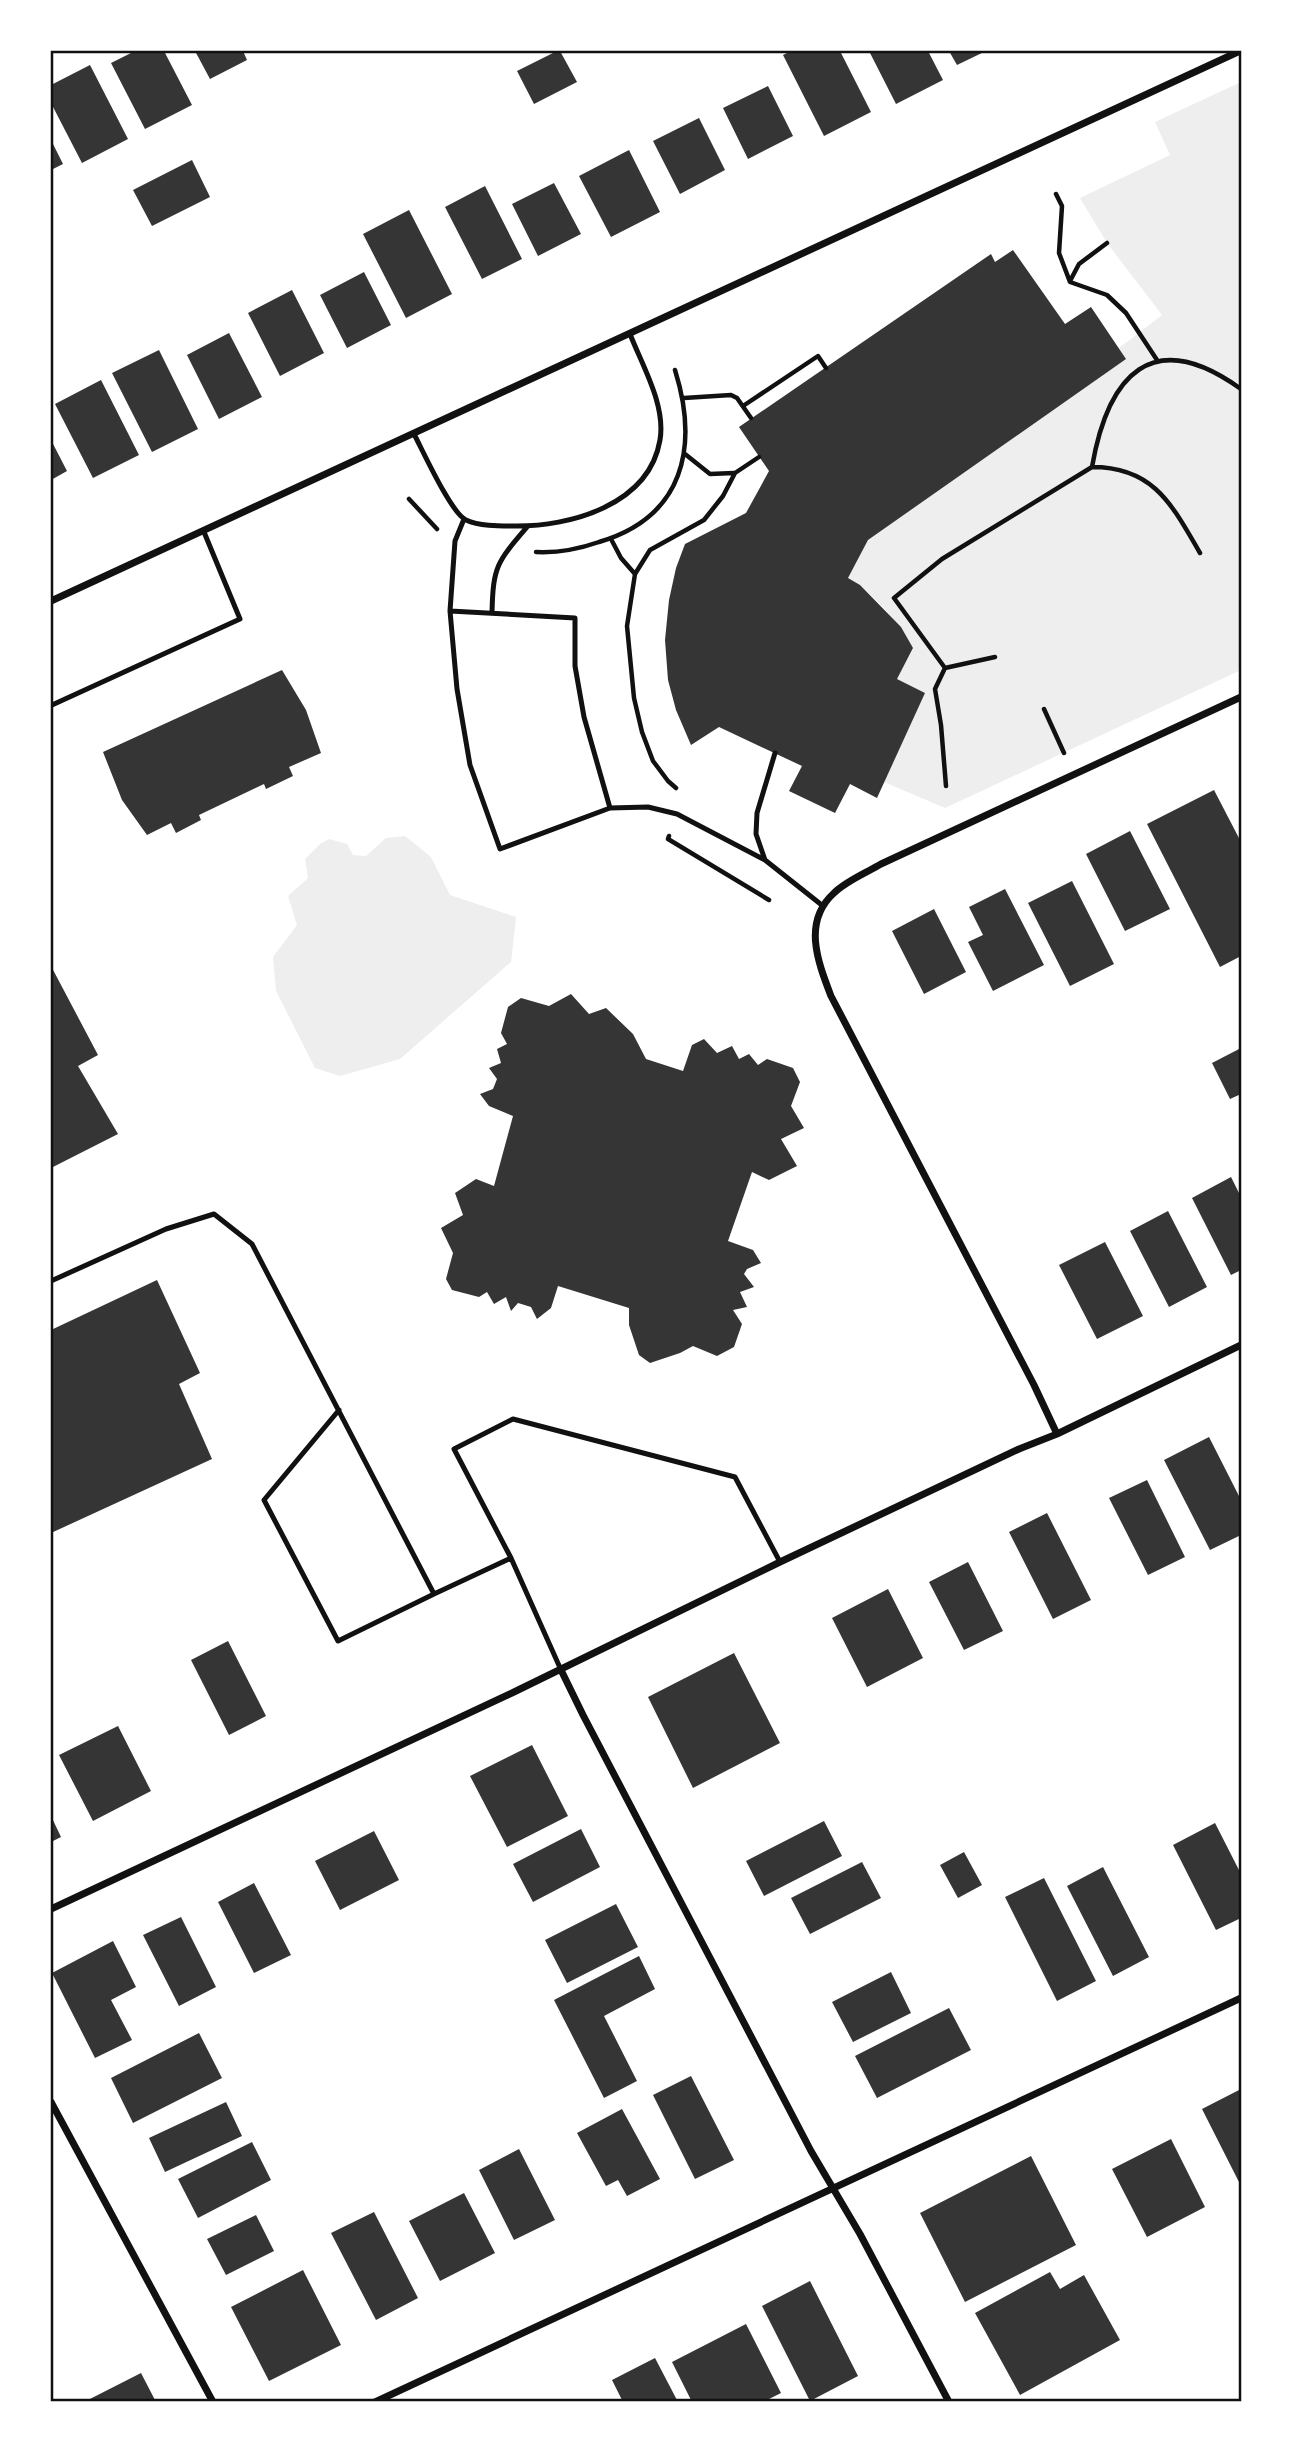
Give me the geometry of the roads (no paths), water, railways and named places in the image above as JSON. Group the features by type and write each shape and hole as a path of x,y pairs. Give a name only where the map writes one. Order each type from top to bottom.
{"street":[{"path":"51,601 1240,51"},
{"path":"1057,1434 831,996 816,955 816,927 823,906 835,891 881,864 1241,697"},
{"path":"51,1909 561,1670 780,1562 1019,1449 1057,1434 1241,1345"},
{"path":"561,1670 595,1740 833,2188 950,2402"},
{"path":"375,2402 1241,1998"},
{"path":"51,2102 213,2402"}],"lane":[{"path":"414,434 451,505 464,519 494,526 528,526 564,522 603,508 634,488 655,461 660,437 660,415 630,334"},
{"path":"464,519 454,541 450,611 457,689 470,765 500,849 610,808 648,807 677,814 765,860 823,906"},
{"path":"492,613 492,580 498,563 528,526"},
{"path":"52,705 240,619 204,531"},
{"path":"450,611 575,618 575,667 584,717 610,808"},
{"path":"765,860 756,834 757,813 775,753"},
{"path":"51,1281 166,1229 214,1214 253,1244 434,1594"},
{"path":"339,1410 264,1500 338,1641 511,1558"},
{"path":"561,1670 511,1558 454,1449 513,1419 735,1477 780,1562"}]}
